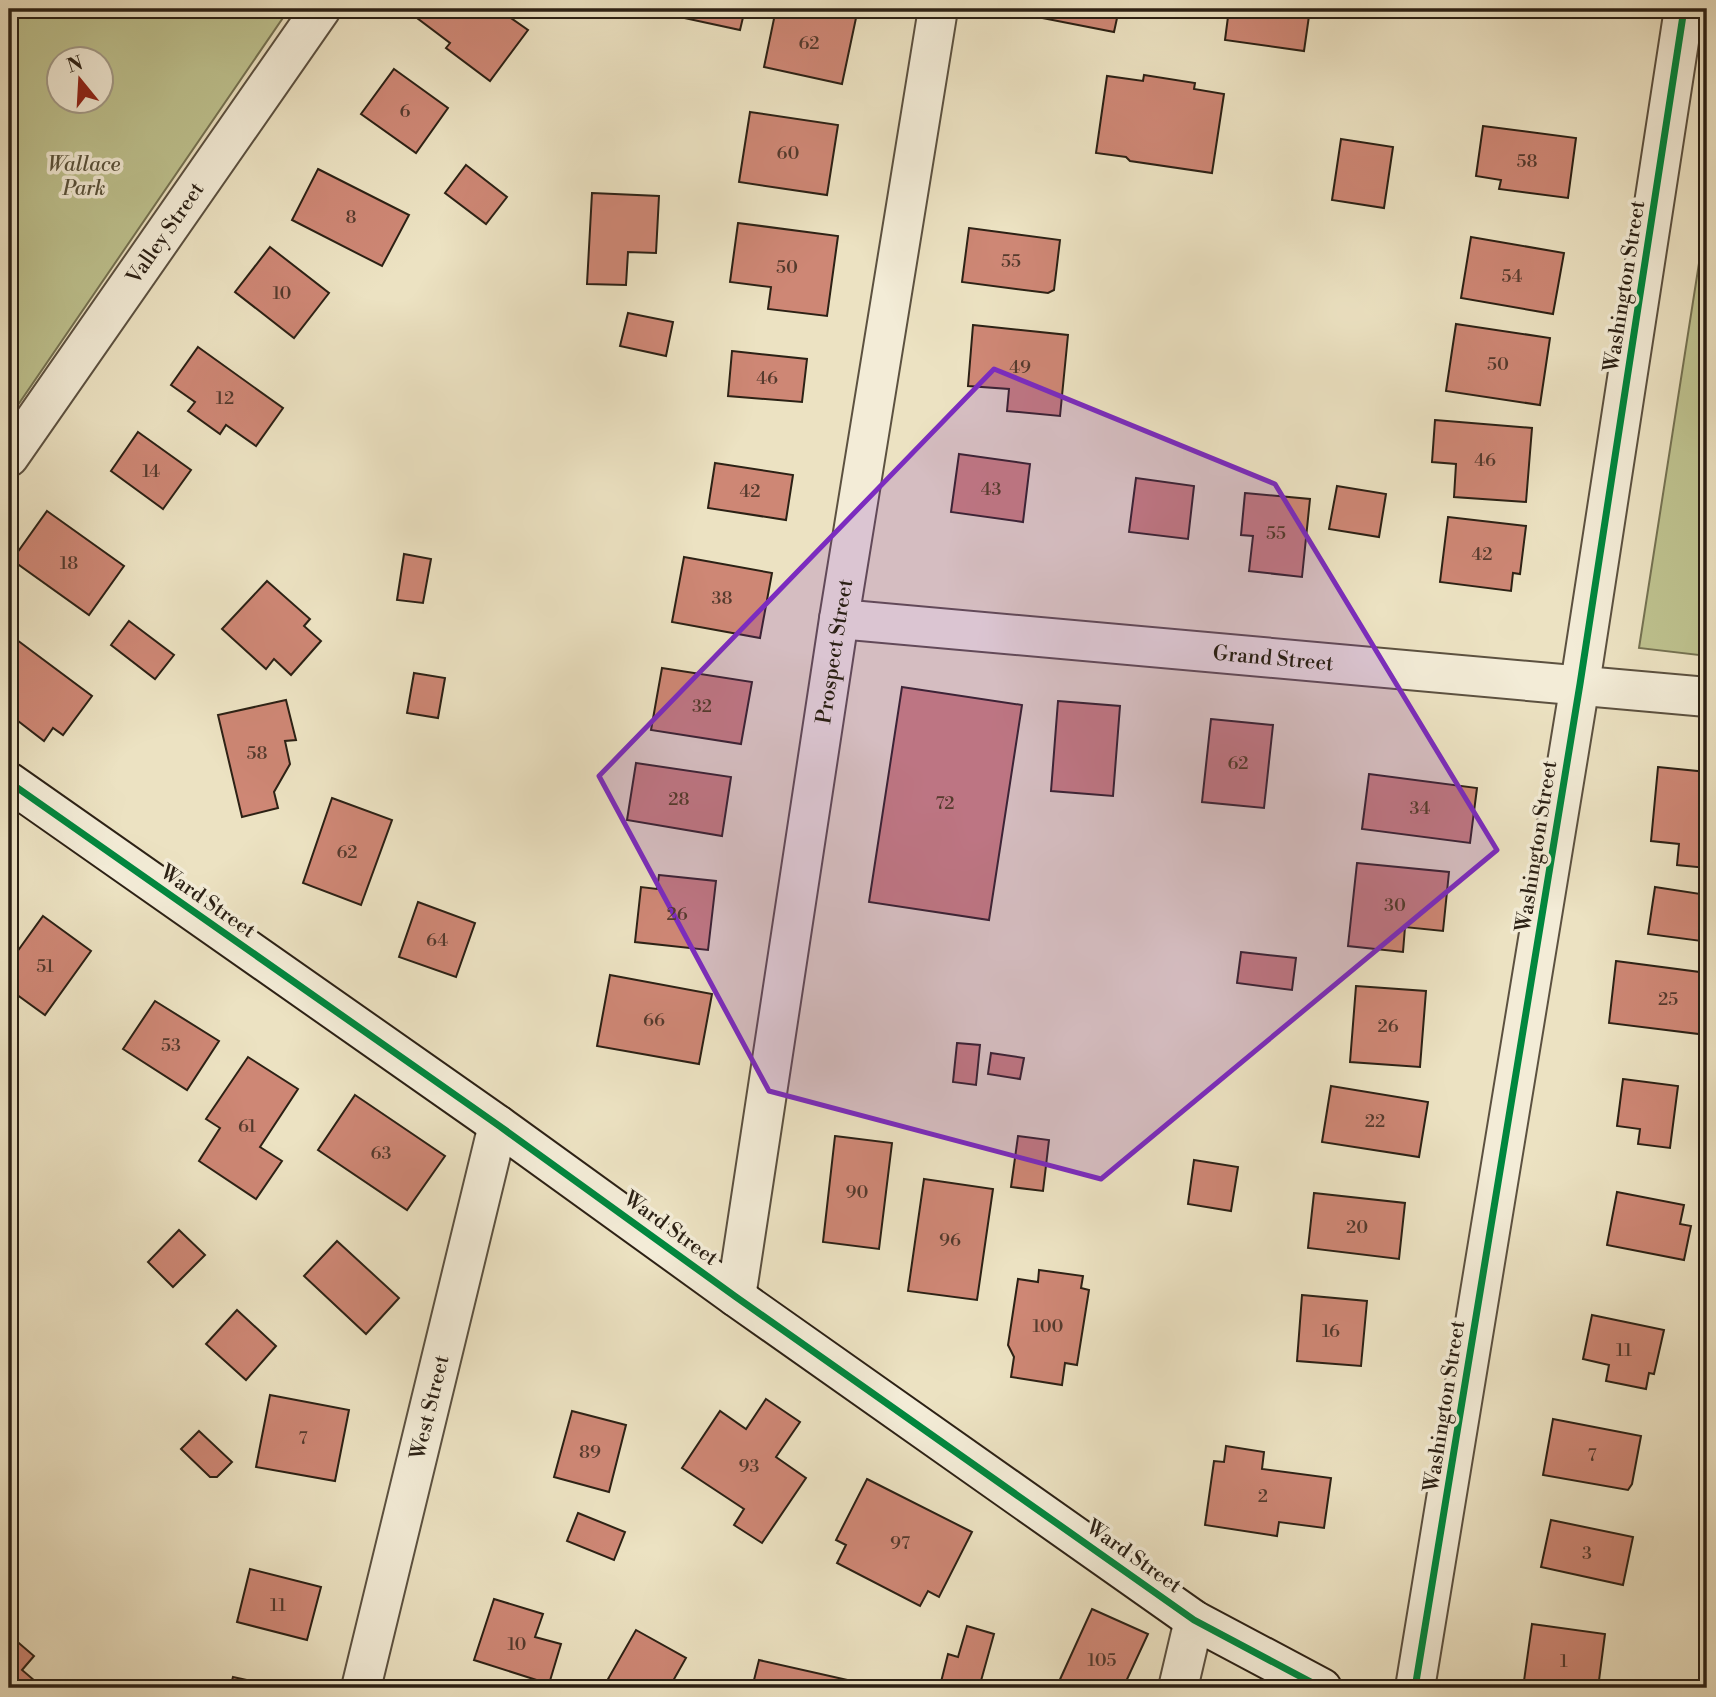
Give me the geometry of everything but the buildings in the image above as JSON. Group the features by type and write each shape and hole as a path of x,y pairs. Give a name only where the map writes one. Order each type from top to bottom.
{"street":[{"name":"Valley Street","path":"9,457 321,9"},
{"name":"Prospect Street","path":"736,1297 838,618 938,9"},
{"name":"Washington Street","path":"1415,1688 1580,684 1684,9"},
{"name":"Grand Street","path":"838,618 1707,697"},
{"name":"Ward Street","path":"9,782 498,1125 736,1297 1194,1620 1322,1688"},
{"name":"West Street","path":"361,1688 498,1125"},
{"path":"1178,1688 1194,1620"}],"highlighted area":[{"path":"994,369 1275,484 1497,850 1101,1179 769,1091 599,776"}],"green space":[{"name":"Wallace Park","path":"9,9 289,9 9,418"},
{"path":"1702,244 1707,245 1707,656 1639,648"}],"cycle path":[{"path":"1415,1688 1580,684 1684,9"},
{"path":"9,782 498,1125 736,1297 1194,1620 1322,1688"}]}
